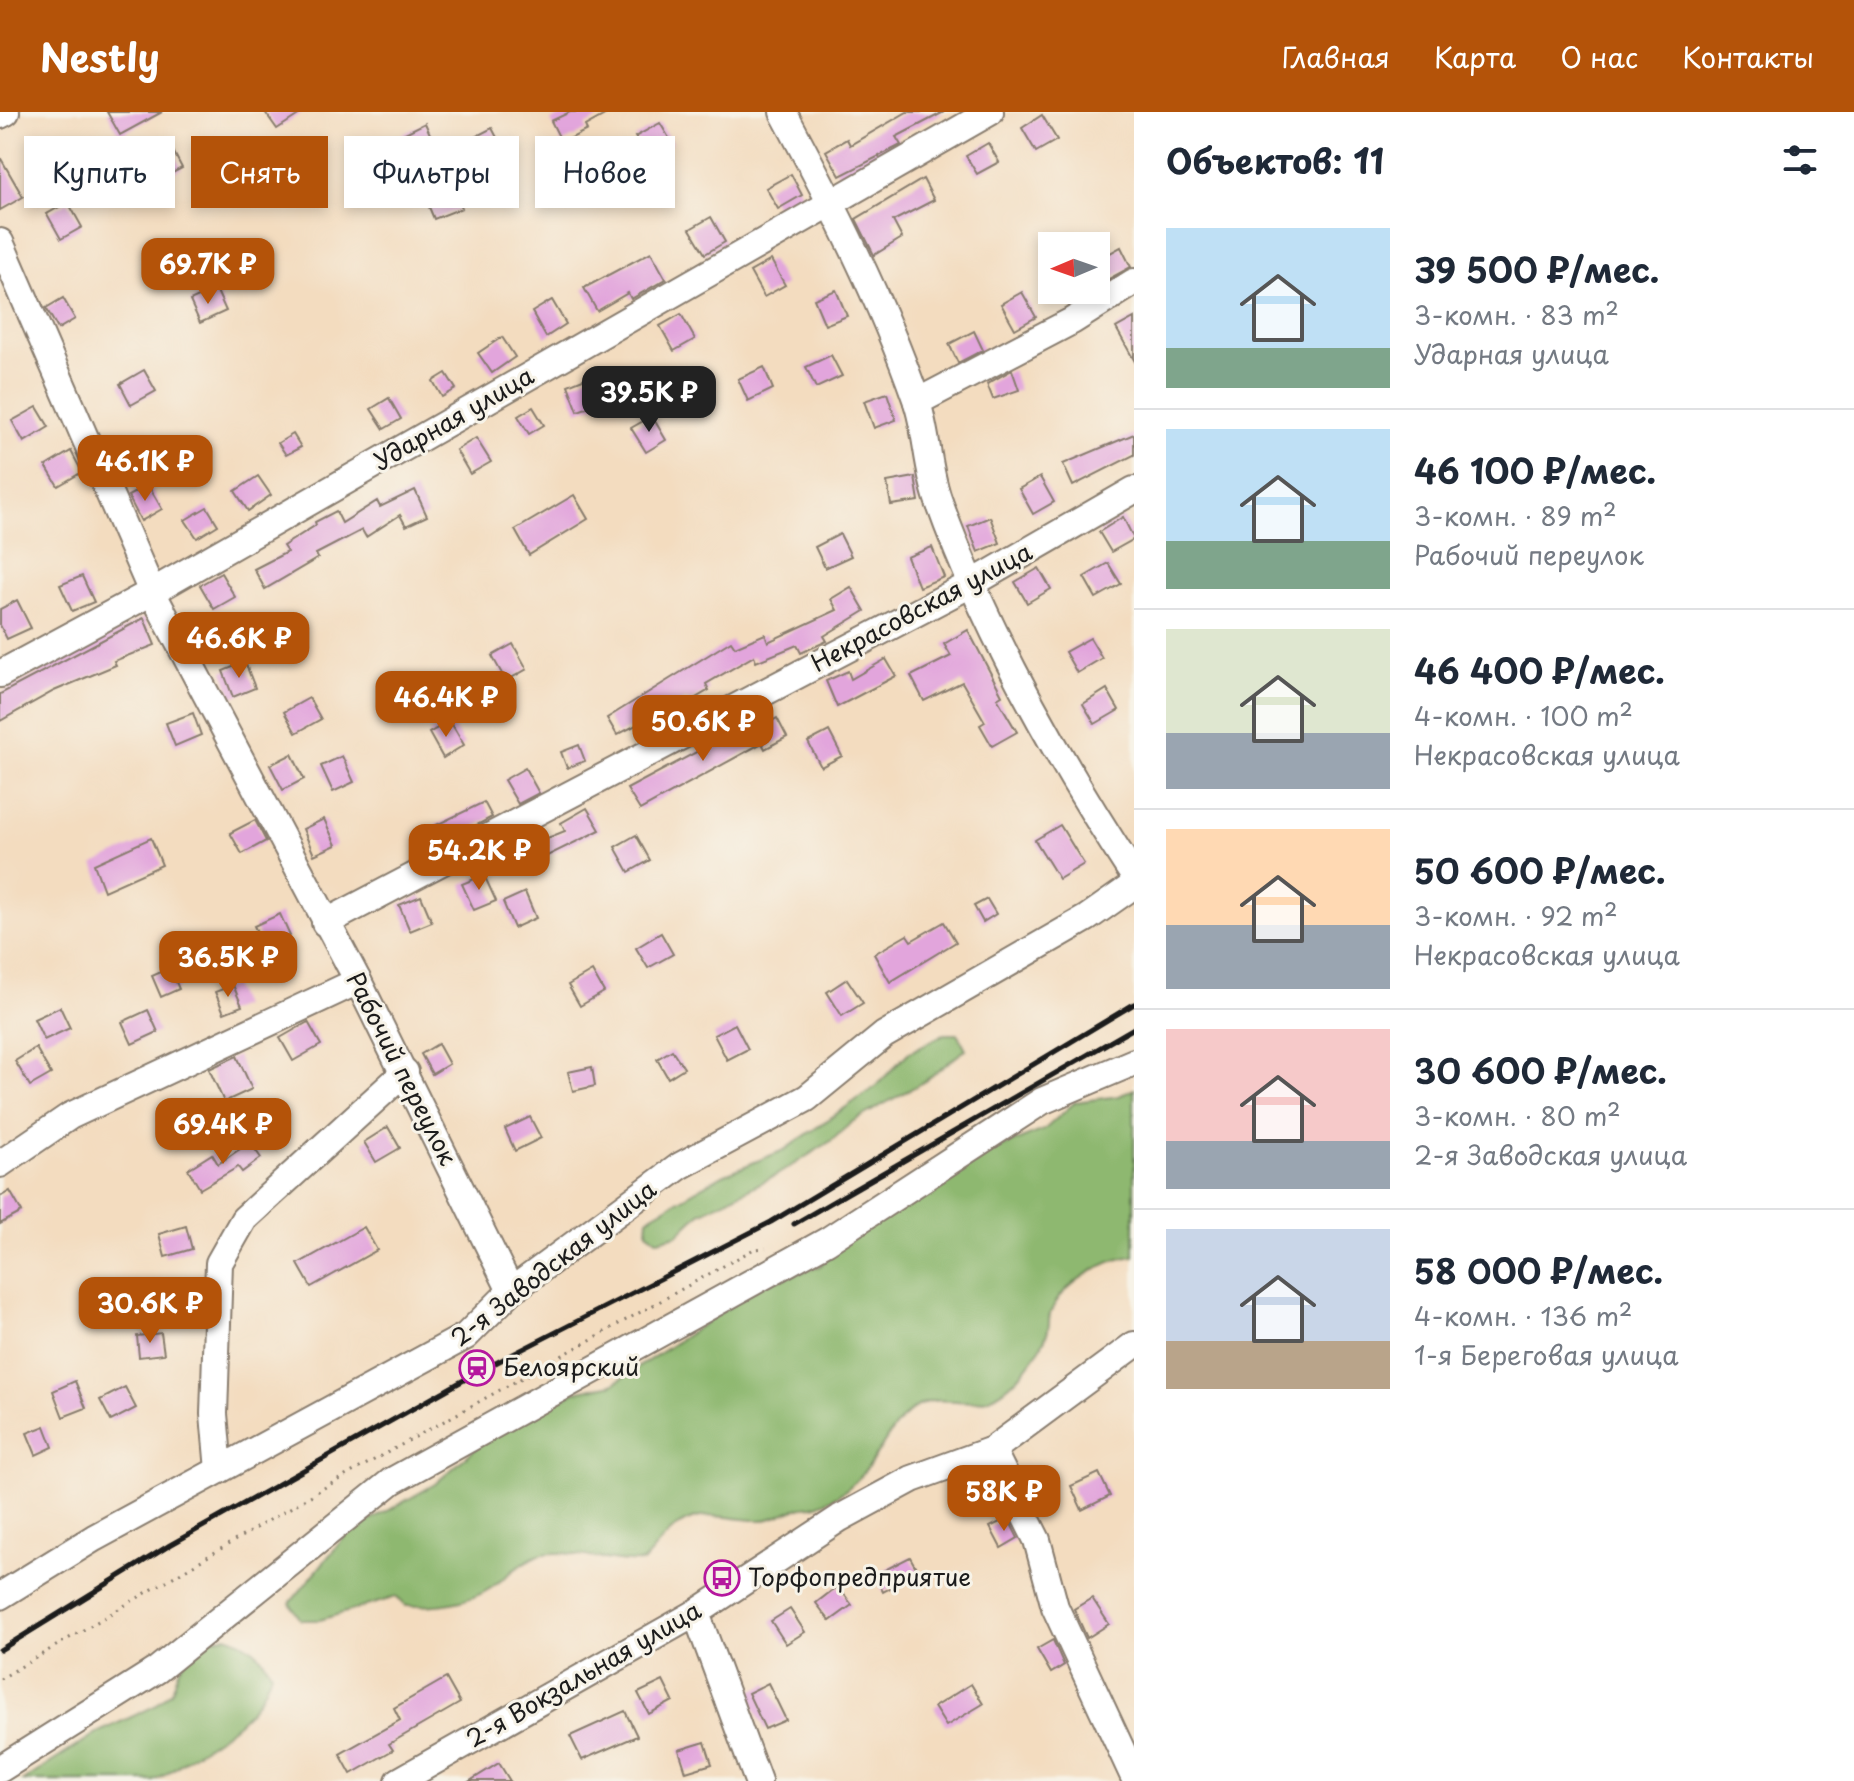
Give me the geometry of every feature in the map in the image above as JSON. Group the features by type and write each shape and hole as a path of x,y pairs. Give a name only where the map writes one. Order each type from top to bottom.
{"street":[{"path":"0,115 6,112"},
{"path":"783,112 832,203 889,327 917,402 938,497 973,583 1063,766 1134,876"},
{"name":"Ударная улица","path":"0,674 152,592 990,112"},
{"name":"Рабочий переулок","path":"0,242 152,592 405,1072 511,1291"},
{"path":"917,402 1072,321 1134,282"},
{"name":"Некрасовская улица","path":"325,923 973,583 1134,490"},
{"name":"2-я Заводская улица","path":"0,1596 94,1538 455,1342 511,1291 680,1166 807,1098 884,1035 1087,918 1134,885"},
{"path":"0,1164 70,1116 358,981"},
{"path":"0,1769 157,1670 392,1481 827,1241 1042,1101 1134,1062"},
{"path":"219,1470 214,1414 219,1263 244,1219 405,1072"},
{"name":"2-я Вокзальная улица","path":"399,1781 438,1771 696,1613 852,1512 912,1479 992,1450 1134,1345"},
{"path":"992,1450 1037,1540 1055,1607 1134,1777"},
{"path":"696,1613 758,1781"}],"path":[{"path":"0,1679 369,1462 754,1249 769,1248"}],"green space":[{"path":"944,1034 958,1034 966,1049 925,1081 852,1122 831,1141 777,1175 700,1213 677,1235 658,1240 647,1232 648,1219 653,1215 723,1175 784,1150 875,1087 908,1053"},
{"path":"1134,1089 1134,1256 1098,1268 1065,1292 1050,1314 1048,1330 1040,1348 1004,1390 976,1401 938,1400 920,1405 895,1427 853,1484 837,1496 764,1520 714,1516 687,1521 669,1534 643,1562 560,1553 537,1556 481,1594 450,1603 406,1606 396,1597 320,1620 301,1620 290,1603 347,1534 435,1484 484,1441 574,1392 613,1384 762,1285 820,1266 852,1234 907,1207 986,1153 1044,1130 1075,1102 1119,1096"},
{"path":"227,1636 253,1649 271,1672 251,1710 218,1738 154,1781 23,1781 97,1733 155,1706 172,1691 179,1670 190,1653 207,1639"}],"building":[{"path":"107,112 162,112 120,135"},
{"path":"265,112 303,112 277,129"},
{"path":"570,112 610,112 585,126 587,130 575,136 558,136 551,121"},
{"path":"907,112 944,112 896,137 901,145 840,176 826,151 847,139 850,145"},
{"path":"1042,115 1057,140 1036,152 1022,128"},
{"path":"425,123 431,136 399,136"},
{"path":"660,123 668,136 637,136"},
{"path":"492,128 496,136 477,136"},
{"path":"988,143 999,162 977,174 966,156"},
{"path":"175,155 182,168 175,172"},
{"path":"0,157 23,197 0,210"},
{"path":"791,174 802,195 778,209 766,188"},
{"path":"923,179 934,200 893,221 902,238 874,255 856,219"},
{"path":"58,208 71,208 82,227 61,239 47,214"},
{"path":"429,208 462,208 434,219"},
{"path":"711,217 725,242 705,254 690,229"},
{"path":"1121,247 1131,267 1110,278 1110,253"},
{"path":"651,252 666,279 631,299 628,293 597,311 584,288"},
{"path":"771,260 785,285 764,297 750,272"},
{"path":"216,289 226,311 200,323 190,301"},
{"path":"836,290 847,316 825,325 814,299"},
{"path":"1022,292 1036,317 1015,329 1001,304"},
{"path":"63,298 75,319 58,329 46,308"},
{"path":"552,300 566,324 546,337 532,312"},
{"path":"681,314 695,339 674,351 660,326"},
{"path":"1134,318 1134,360 1116,328"},
{"path":"974,331 983,350 958,363 949,344"},
{"path":"502,337 515,357 492,373 478,353"},
{"path":"831,355 842,376 816,388 806,367"},
{"path":"764,367 773,389 748,401 738,379"},
{"path":"144,370 156,391 131,405 120,384"},
{"path":"1012,370 1019,390 993,399 987,384"},
{"path":"446,373 456,389 442,397 433,381"},
{"path":"590,376 601,403 578,411 568,385"},
{"path":"887,393 896,420 874,428 864,401"},
{"path":"389,398 401,419 384,429 371,409"},
{"path":"37,407 49,427 24,442 12,421"},
{"path":"533,407 544,425 529,434 518,416"},
{"path":"652,416 666,440 646,452 631,428"},
{"path":"293,434 301,447 286,455 278,443"},
{"path":"1134,434 1134,455 1073,486 1063,464"},
{"path":"476,438 491,462 470,474 456,450"},
{"path":"71,451 82,472 58,486 46,466"},
{"path":"258,476 271,495 248,511 235,491"},
{"path":"915,477 919,501 891,505 887,482"},
{"path":"1040,477 1054,502 1033,514 1019,489"},
{"path":"148,485 162,509 141,521 128,496"},
{"path":"415,490 427,516 406,526 400,515 366,537 362,530 316,554 318,558 265,589 254,569 287,552 283,546 316,525 315,522 336,511 342,523 377,501 380,507"},
{"path":"574,495 588,519 529,555 515,530"},
{"path":"207,507 218,525 197,538 185,520"},
{"path":"990,517 1000,543 978,552 968,526"},
{"path":"1123,517 1134,539 1111,552 1099,532"},
{"path":"840,534 851,556 825,568 815,547"},
{"path":"932,547 944,577 919,587 907,557"},
{"path":"1108,563 1121,584 1096,598 1084,577"},
{"path":"1039,568 1051,589 1027,603 1015,582"},
{"path":"221,573 235,597 214,609 200,585"},
{"path":"82,576 94,602 72,611 60,585"},
{"path":"851,587 865,611 824,636 827,641 801,653 797,645 756,662 754,656 706,684 709,690 689,702 687,699 617,735 607,718 731,641 735,647 765,634 768,642 837,610 831,599"},
{"path":"17,600 31,628 7,639 0,625 0,609"},
{"path":"144,618 155,645 114,661 116,665 54,691 0,721 0,694"},
{"path":"968,630 1002,695 997,698 1017,732 992,746 980,725 985,722 962,682 924,701 911,676 951,656 944,644"},
{"path":"1090,638 1102,658 1077,673 1065,652"},
{"path":"513,644 527,669 506,681 492,656"},
{"path":"886,659 896,676 837,707 826,681 848,671 851,679"},
{"path":"245,662 255,688 233,697 223,671"},
{"path":"1107,689 1119,710 1095,724 1083,704"},
{"path":"309,698 321,719 296,733 284,712"},
{"path":"193,713 201,735 175,746 166,723"},
{"path":"777,718 787,737 765,749 762,743 640,810 627,789 732,733 736,740"},
{"path":"450,721 464,745 443,758 429,733"},
{"path":"829,731 842,756 821,767 808,742"},
{"path":"579,745 585,761 567,768 561,752"},
{"path":"292,754 304,779 283,790 270,765"},
{"path":"342,756 354,782 333,792 321,766"},
{"path":"525,768 539,793 518,804 504,780"},
{"path":"484,802 492,817 436,847 426,830"},
{"path":"587,808 600,830 537,861 530,845 565,831 561,823"},
{"path":"324,819 336,845 314,855 303,829"},
{"path":"255,820 266,841 242,854 230,833"},
{"path":"1060,825 1084,864 1059,879 1035,840"},
{"path":"636,835 650,860 629,872 615,847"},
{"path":"151,838 162,865 104,891 94,864"},
{"path":"484,875 496,901 474,910 462,884"},
{"path":"525,892 536,918 514,928 503,902"},
{"path":"421,896 432,922 410,931 399,905"},
{"path":"987,899 996,914 983,922 974,906"},
{"path":"280,914 290,936 265,948 254,926"},
{"path":"944,922 956,942 890,982 874,954 907,935 911,941"},
{"path":"661,933 673,954 648,968 636,948"},
{"path":"170,968 179,989 161,997 152,976"},
{"path":"592,971 604,992 580,1006 568,985"},
{"path":"847,979 863,1003 842,1016 827,992"},
{"path":"233,985 242,1006 224,1013 215,992"},
{"path":"60,1007 70,1028 44,1040 34,1019"},
{"path":"148,1010 158,1032 132,1044 122,1022"},
{"path":"308,1022 321,1045 293,1061 280,1038"},
{"path":"735,1024 748,1049 727,1060 714,1035"},
{"path":"438,1044 449,1064 432,1074 421,1054"},
{"path":"36,1048 51,1074 30,1086 15,1061"},
{"path":"672,1050 684,1068 668,1078 657,1059"},
{"path":"237,1056 252,1089 224,1102 209,1069"},
{"path":"592,1067 595,1086 573,1091 568,1072"},
{"path":"530,1117 541,1138 515,1151 505,1129"},
{"path":"388,1127 400,1148 376,1162 364,1142"},
{"path":"250,1142 261,1158 242,1172 238,1167 200,1189 188,1169 212,1154 218,1164"},
{"path":"10,1191 22,1212 0,1224 0,1197"},
{"path":"186,1226 192,1249 165,1257 159,1234"},
{"path":"364,1227 377,1250 311,1287 298,1264"},
{"path":"174,1283 177,1301 155,1305 151,1286"},
{"path":"161,1333 164,1354 139,1357 137,1336"},
{"path":"75,1381 86,1408 63,1417 53,1391"},
{"path":"125,1387 136,1408 111,1421 100,1400"},
{"path":"45,1426 53,1447 36,1455 27,1433"},
{"path":"1099,1473 1110,1496 1082,1510 1071,1486"},
{"path":"1008,1518 1018,1538 1001,1548 990,1527"},
{"path":"910,1557 919,1573 883,1592 875,1575"},
{"path":"838,1586 852,1605 830,1621 816,1603"},
{"path":"1092,1598 1109,1624 1087,1638 1074,1609"},
{"path":"790,1609 805,1632 786,1644 771,1621"},
{"path":"1053,1640 1064,1665 1051,1673 1037,1649"},
{"path":"446,1678 460,1703 389,1744 393,1750 351,1774 340,1754 400,1720 394,1708"},
{"path":"663,1681 673,1701 649,1714 638,1693"},
{"path":"768,1683 786,1720 765,1729 748,1693"},
{"path":"971,1684 983,1704 946,1726 934,1707"},
{"path":"625,1711 637,1736 582,1760 570,1736"},
{"path":"705,1742 712,1764 686,1772 679,1750"},
{"path":"499,1763 510,1781 470,1781"}],"railway":[{"path":"0,1650 170,1545 480,1371 771,1222 1134,1004"},
{"path":"794,1224 1134,1028"}],"place":[{"name":"Белоярский","path":"477,1368"},
{"name":"Торфопредприятие","path":"722,1578"}]}
